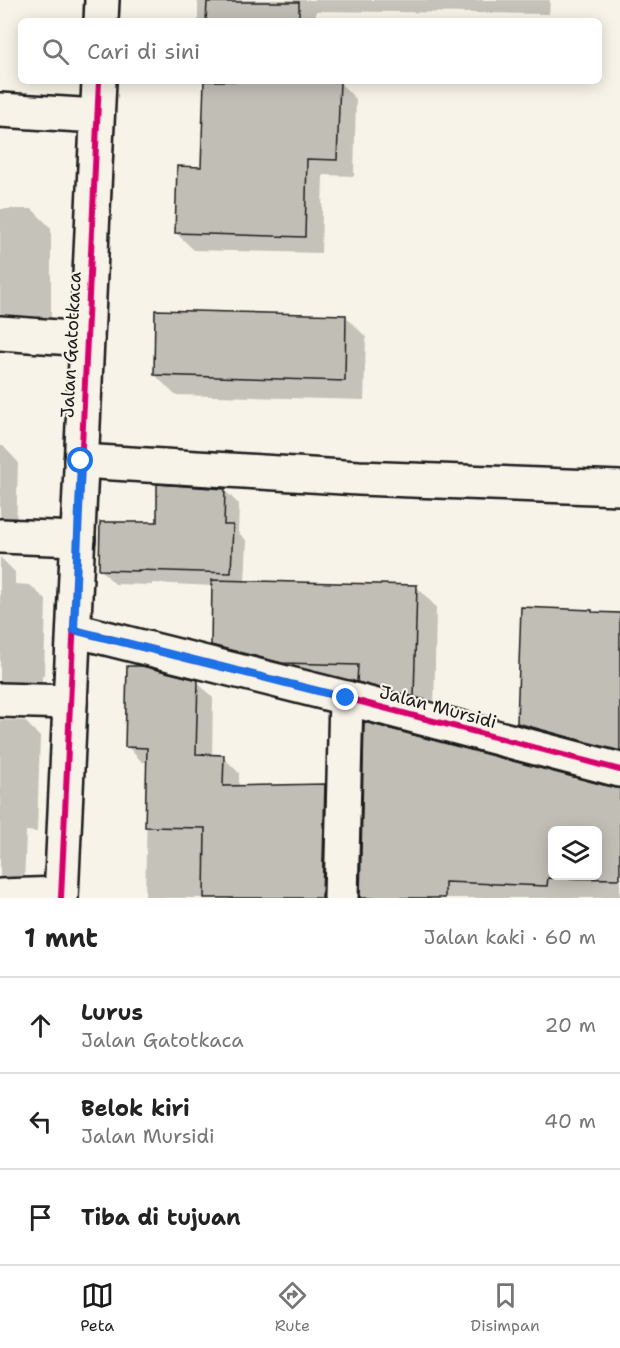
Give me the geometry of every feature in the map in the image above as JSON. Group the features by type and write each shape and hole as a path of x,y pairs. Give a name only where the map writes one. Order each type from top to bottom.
{"street":[{"path":"101,18 102,0"},
{"name":"Jalan Gatotkaca","path":"61,896 99,84"},
{"path":"0,110 97,116"},
{"path":"0,333 87,339"},
{"path":"81,461 371,478 620,488"},
{"path":"0,536 78,539"},
{"name":"Jalan Mursidi","path":"74,630 620,770"},
{"path":"341,898 346,698"},
{"path":"0,700 70,702"},
{"path":"0,897 61,896"}],"building":[{"path":"207,2 299,2 299,18 206,18"},
{"path":"204,84 340,84 337,160 307,159 305,237 175,233 177,166 201,167"},
{"path":"155,310 346,315 345,381 154,375"},
{"path":"157,484 225,489 224,525 233,525 231,573 99,570 100,522 157,522"},
{"path":"212,580 417,585 414,697 357,682 358,665 282,663 211,645"},
{"path":"521,607 620,613 620,751 517,723"},
{"path":"127,666 142,666 198,680 196,754 224,755 223,786 325,784 322,898 204,898 205,828 145,827 147,748 125,747"},
{"path":"364,722 620,788 620,879 602,879 602,826 548,826 547,886 445,882 445,898 360,898"}],"cycle path":[{"path":"61,898 99,84"},
{"path":"74,630 620,770"}],"route":[{"path":"81,461 74,630 346,698"}]}
